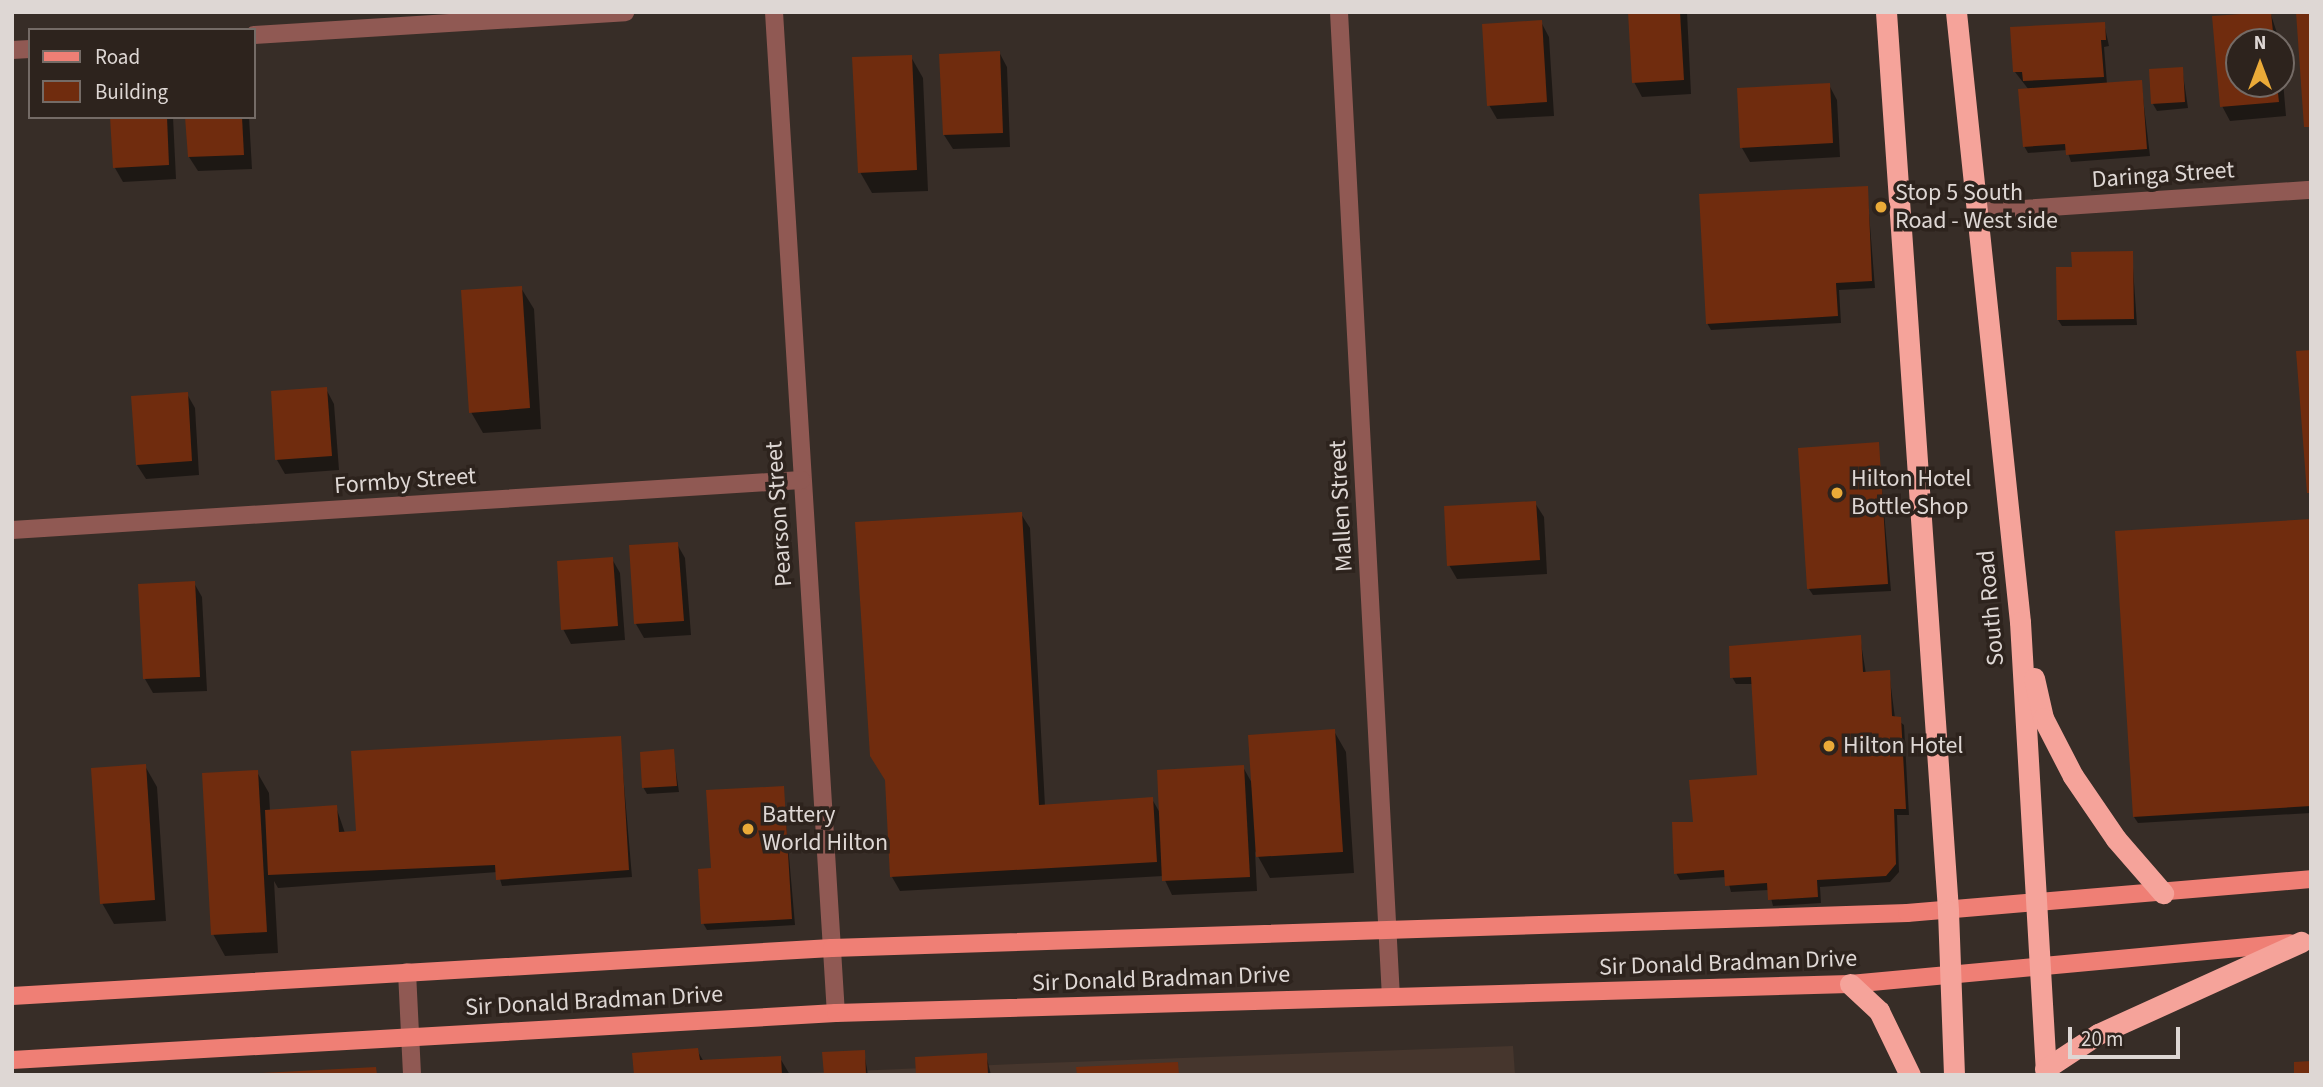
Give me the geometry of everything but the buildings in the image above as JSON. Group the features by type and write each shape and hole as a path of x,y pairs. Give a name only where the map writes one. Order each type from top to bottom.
{"highway":[{"path":"1886,12 1948,911 1954,1075"},
{"name":"South Road","path":"1956,12 2020,622 2045,1072"},
{"path":"2020,622 2043,718 2073,776 2116,839 2163,893"},
{"path":"2045,1072 2098,1034 2306,941"},
{"path":"1850,984 1879,1012 1910,1075"}],"main road":[{"name":"Sir Donald Bradman Drive","path":"12,996 832,948 1948,911 2311,879"},
{"name":"Sir Donald Bradman Drive","path":"12,1060 410,1035 836,1013 1850,984 1951,978 2306,941"}],"street":[{"path":"256,35 625,12"},
{"name":"Pearson Street","path":"774,12 836,1013"},
{"name":"Mallen Street","path":"1339,12 1391,997"},
{"name":"Daringa Street","path":"1976,212 2311,190"},
{"name":"Formby Street","path":"12,530 801,481"},
{"path":"407,972 412,1075"}],"shaded area":[{"path":"1513,1046 1515,1075 760,1075 1016,1064"}],"place":[{"name":"Stop 5 South Road - West side","path":"1881,207"},
{"name":"Hilton Hotel Bottle Shop","path":"1837,493"},
{"name":"Hilton Hotel","path":"1829,746"},
{"name":"Battery World Hilton","path":"748,829"}]}
